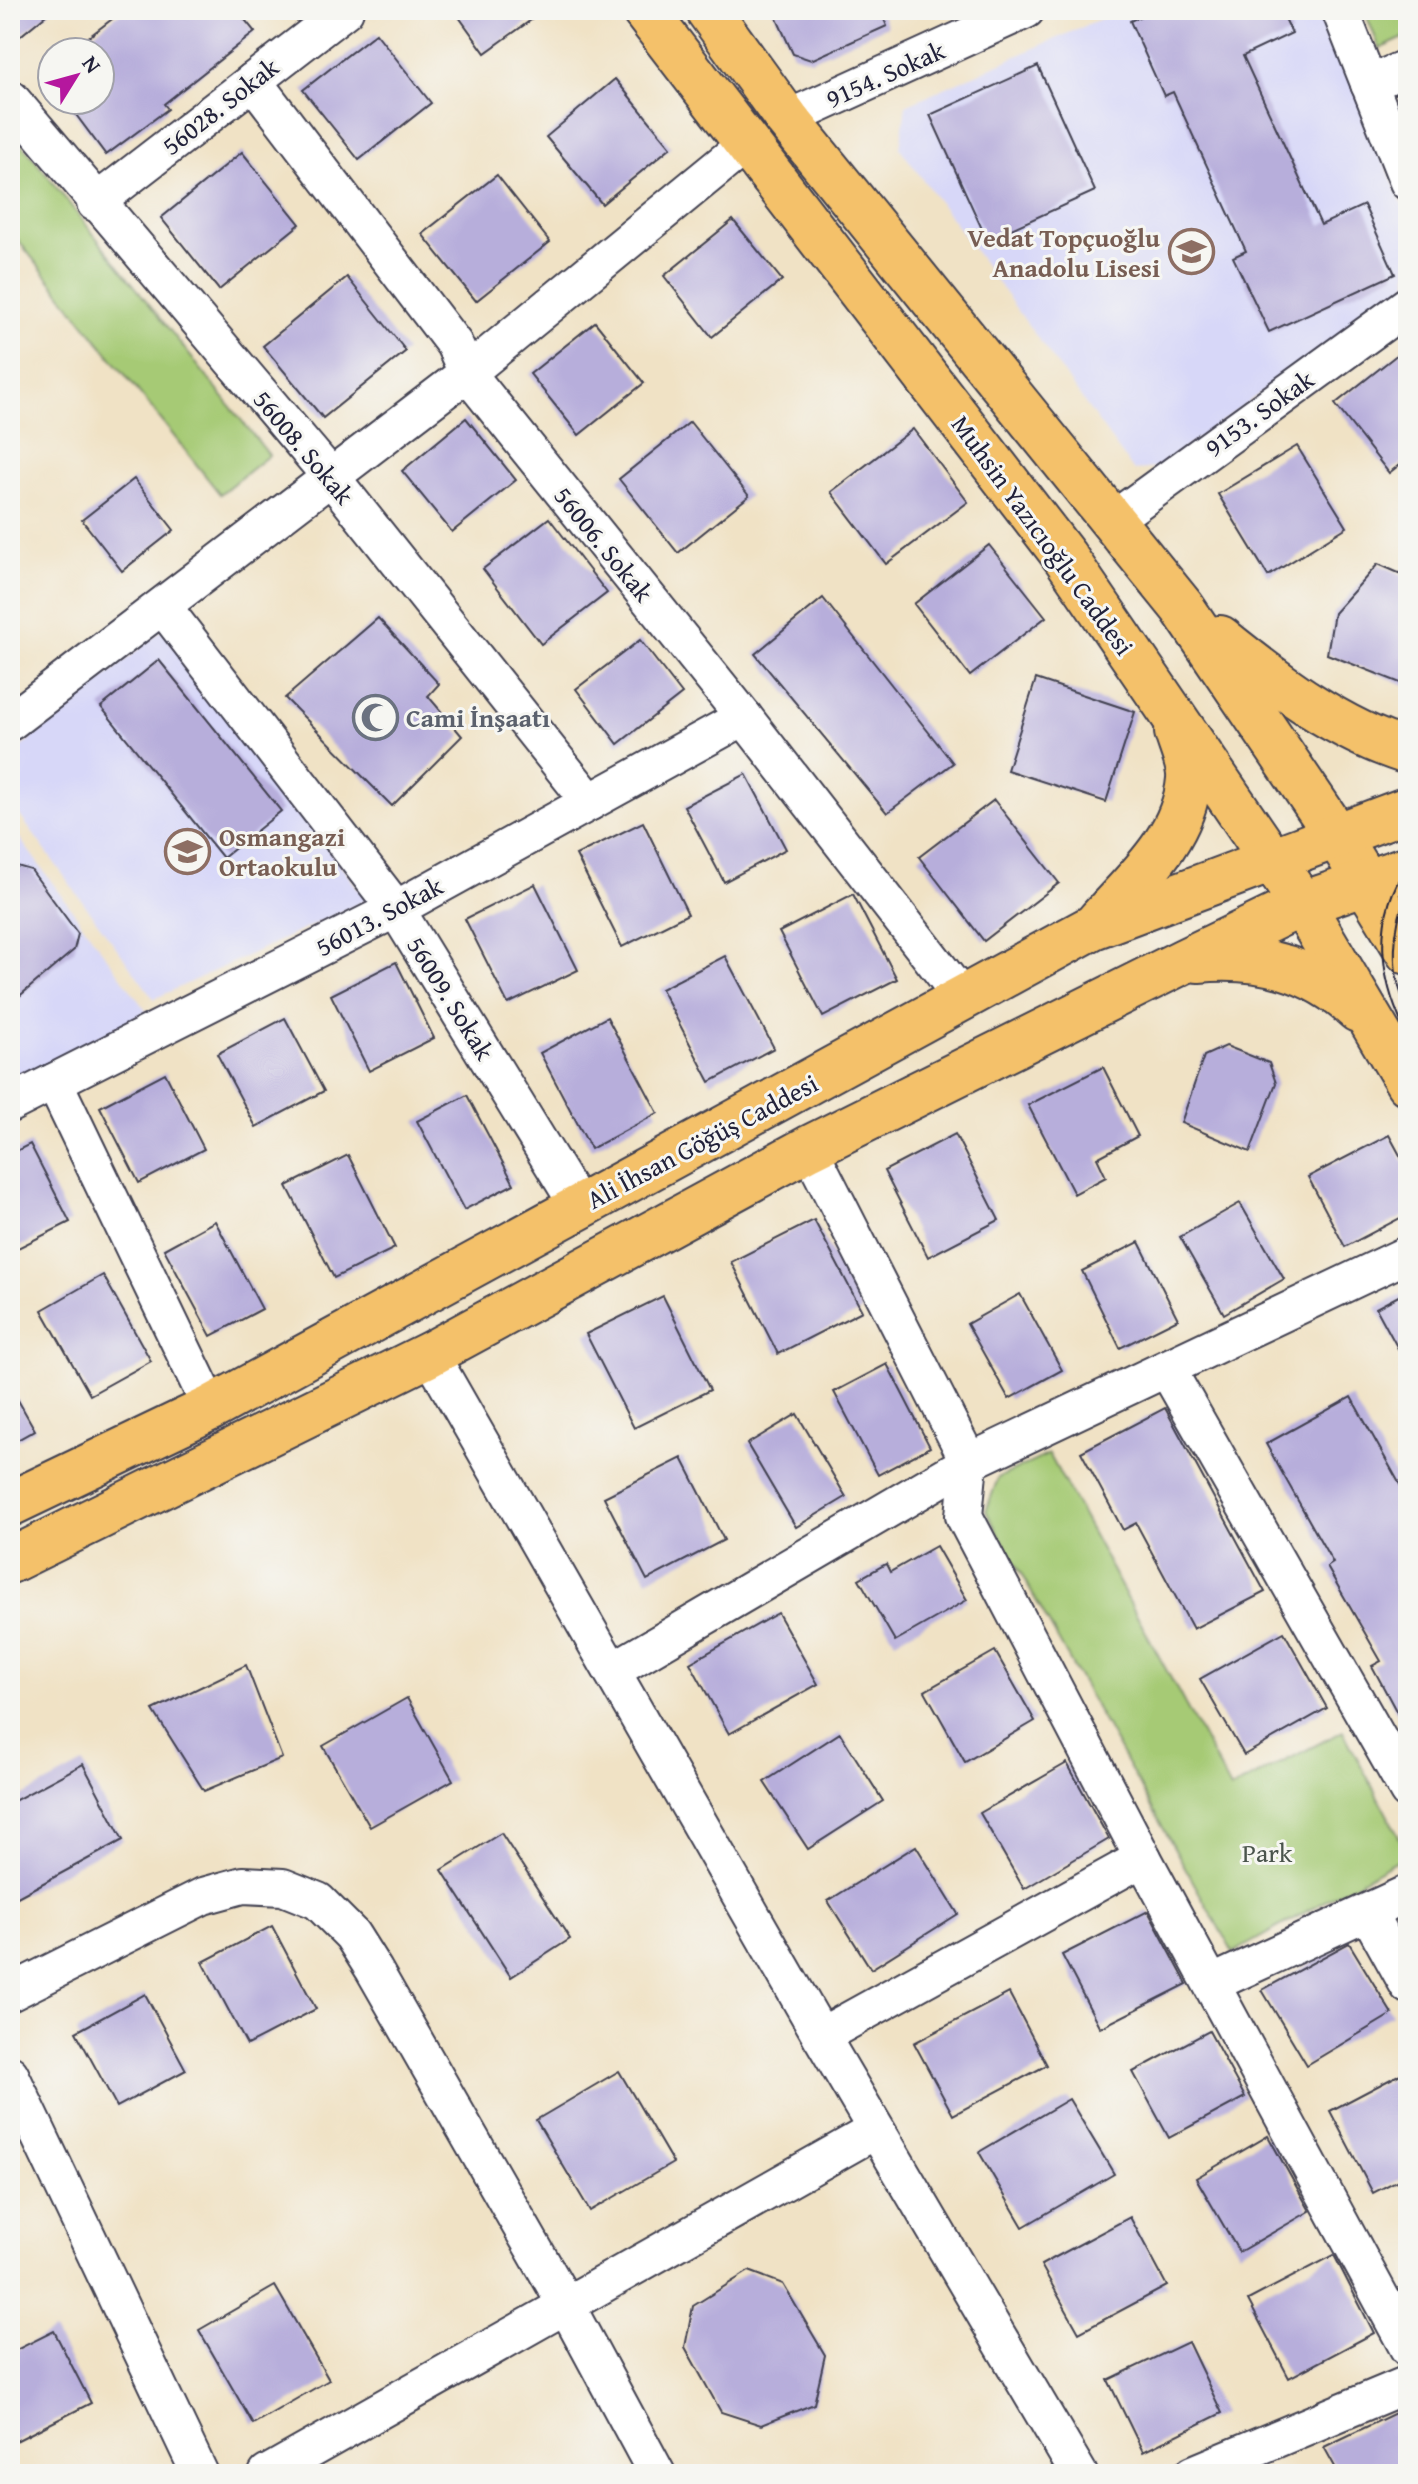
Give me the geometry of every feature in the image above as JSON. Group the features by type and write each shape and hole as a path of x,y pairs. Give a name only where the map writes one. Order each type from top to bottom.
{"main road":[{"name":"Muhsin Yazıcıoğlu Caddesi","path":"644,10 1065,557 1302,904 1408,1083"},
{"name":"Muhsin Yazıcıoğlu Caddesi","path":"708,10 787,119 1110,522 1182,607 1336,834 1408,952"},
{"path":"1182,607 1262,673 1336,722 1408,752"},
{"path":"1093,927 1153,861 1180,822 1189,777 1172,714"},
{"name":"Ali İhsan Göğüş Caddesi","path":"10,1504 211,1408 1093,927 1408,809"},
{"path":"10,1561 430,1354 809,1148 1184,961 1302,904 1408,868"},
{"path":"1184,961 1237,956 1289,966 1336,990 1376,1026"}],"street":[{"name":"56028. Sokak","path":"95,203 345,10"},
{"name":"9154. Sokak","path":"787,119 1026,10"},
{"path":"1340,10 1408,182"},
{"path":"1369,84 1408,67"},
{"name":"56006. Sokak","path":"253,81 454,344 467,373 744,717 964,1000"},
{"name":"56008. Sokak","path":"10,98 95,203 331,477 590,802"},
{"path":"10,722 164,608 467,373 745,145"},
{"name":"9153. Sokak","path":"1110,522 1408,305"},
{"name":"56009. Sokak","path":"164,608 396,909 579,1207"},
{"name":"56013. Sokak","path":"10,1104 396,909 744,717"},
{"path":"54,1082 211,1408"},
{"path":"809,1148 969,1462 964,1516 1143,1858 1408,2348"},
{"path":"612,1671 969,1462 1408,1254"},
{"path":"430,1354 821,2036 1079,2474"},
{"path":"1167,1369 1408,1791"},
{"path":"821,2036 1143,1858"},
{"path":"10,1993 203,1896 243,1885 256,1885 283,1887 318,1901 352,1935 374,1970 566,2305 657,2474"},
{"path":"1213,1983 1408,1893"},
{"path":"1368,1913 1408,1985"},
{"path":"10,2074 200,2474"},
{"path":"267,2474 876,2130"},
{"path":"1193,2474 1408,2384"}],"shaded area":[{"name":"Vedat Topçuoğlu Anadolu Lisesi","path":"1121,10 1322,10 1408,219 1408,284 1159,467 1134,471 900,148 906,105"},
{"name":"Osmangazi Ortaokulu","path":"162,630 367,900 154,999 10,802 10,756"},
{"path":"10,825 147,1012 10,1086"}],"green space":[{"path":"1364,10 1408,10 1408,36 1380,49"},
{"path":"10,129 269,455 220,494 10,230"},
{"name":"Park","path":"1049,1454 1231,1789 1343,1731 1408,1854 1233,1953 986,1511 998,1478"}],"building":[{"path":"10,10 52,10 19,37 10,26"},
{"path":"124,10 237,10 255,32 164,104 168,109 106,155 77,116 116,116 116,36 90,36"},
{"path":"454,10 545,10 485,53"},
{"path":"773,10 880,10 887,26 811,60 793,54"},
{"path":"1154,10 1281,10 1292,33 1243,56 1321,225 1364,205 1395,274 1269,332 1233,257 1246,251 1173,92 1164,96 1130,21"},
{"path":"376,33 431,103 359,160 303,90"},
{"path":"1038,66 1095,191 987,240 930,115"},
{"path":"615,79 671,147 602,204 546,137"},
{"path":"242,152 300,224 219,290 161,218"},
{"path":"497,175 550,242 476,301 422,234"},
{"path":"733,220 782,280 712,337 664,276"},
{"path":"347,277 406,351 323,418 263,346"},
{"path":"595,322 644,383 579,435 530,374"},
{"path":"1408,346 1408,458 1389,473 1335,404"},
{"path":"466,418 516,480 452,532 402,471"},
{"path":"690,422 749,496 678,553 619,479"},
{"path":"913,429 968,502 886,564 831,492"},
{"path":"1297,446 1347,527 1268,576 1218,494"},
{"path":"134,479 174,530 122,571 82,520"},
{"path":"549,518 607,593 541,644 483,569"},
{"path":"989,545 1046,617 970,676 914,604"},
{"path":"1378,564 1408,577 1408,686 1327,654 1334,613"},
{"path":"823,598 953,763 887,813 755,654"},
{"name":"Cami İnşaatı","path":"378,618 439,684 428,696 462,736 392,806 285,698"},
{"path":"640,640 682,694 618,744 576,689"},
{"path":"159,660 281,811 223,858 101,707"},
{"path":"1036,679 1135,712 1106,802 1007,770"},
{"path":"746,774 786,849 724,882 684,806"},
{"path":"994,800 1059,883 984,941 919,857"},
{"path":"643,822 688,914 622,947 576,855"},
{"path":"10,864 31,870 78,934 74,950 10,1004"},
{"path":"535,884 578,970 508,1004 465,919"},
{"path":"853,894 897,979 823,1017 779,932"},
{"path":"725,956 774,1048 710,1082 661,989"},
{"path":"396,962 434,1038 369,1071 331,995"},
{"path":"607,1017 658,1113 591,1149 540,1053"},
{"path":"285,1018 324,1091 256,1127 217,1054"},
{"path":"1226,1046 1269,1063 1276,1083 1250,1152 1181,1123 1204,1056"},
{"path":"1103,1067 1138,1136 1097,1158 1106,1177 1074,1194 1028,1105"},
{"path":"165,1073 204,1149 139,1183 100,1107"},
{"path":"467,1095 514,1184 464,1210 417,1121"},
{"path":"955,1134 999,1220 928,1257 884,1171"},
{"path":"1389,1135 1408,1170 1408,1214 1345,1247 1308,1177"},
{"path":"30,1144 70,1222 10,1252 10,1154"},
{"path":"348,1155 395,1248 334,1278 287,1186"},
{"path":"1240,1203 1284,1279 1224,1314 1180,1237"},
{"path":"814,1220 862,1311 778,1354 731,1262"},
{"path":"215,1221 262,1309 211,1336 164,1249"},
{"path":"1139,1242 1178,1319 1120,1348 1082,1271"},
{"path":"103,1275 151,1361 90,1395 42,1310"},
{"path":"1408,1291 1408,1367 1376,1308"},
{"path":"1020,1294 1062,1370 1009,1399 967,1324"},
{"path":"663,1296 710,1390 634,1428 586,1334"},
{"path":"887,1364 930,1447 878,1475 834,1392"},
{"path":"10,1386 35,1430 10,1444"},
{"path":"1351,1397 1408,1499 1408,1733 1372,1666 1381,1661 1327,1567 1333,1563 1266,1444"},
{"path":"1165,1408 1265,1592 1193,1629 1136,1523 1123,1530 1081,1452"},
{"path":"797,1414 846,1497 796,1527 747,1444"},
{"path":"682,1458 724,1540 647,1580 604,1497"},
{"path":"936,1546 967,1600 895,1641 859,1579 886,1564 890,1572"},
{"path":"778,1613 818,1684 729,1734 690,1663"},
{"path":"1284,1632 1327,1708 1244,1755 1200,1679"},
{"path":"995,1651 1035,1721 965,1762 925,1691"},
{"path":"246,1665 282,1758 204,1791 153,1710"},
{"path":"407,1698 453,1780 370,1827 323,1746"},
{"path":"840,1733 883,1801 808,1849 764,1782"},
{"path":"1067,1763 1109,1839 1024,1889 980,1813"},
{"path":"83,1764 123,1840 10,1901 10,1803"},
{"path":"501,1833 570,1939 511,1977 442,1870"},
{"path":"916,1846 958,1914 871,1969 828,1901"},
{"path":"1148,1911 1187,1984 1100,2028 1062,1955"},
{"path":"272,1926 316,2009 247,2045 203,1962"},
{"path":"1349,1943 1392,2014 1307,2065 1262,1990"},
{"path":"1009,1993 1047,2065 953,2115 914,2043"},
{"path":"145,1994 186,2070 117,2107 76,2032"},
{"path":"1209,2031 1245,2097 1169,2138 1133,2072"},
{"path":"1408,2070 1408,2175 1373,2193 1330,2111"},
{"path":"619,2071 673,2163 590,2211 536,2120"},
{"path":"1069,2099 1114,2174 1023,2227 979,2152"},
{"path":"1268,2136 1310,2211 1239,2252 1196,2178"},
{"path":"1130,2217 1167,2286 1079,2333 1041,2265"},
{"path":"1334,2255 1374,2333 1289,2378 1248,2300"},
{"path":"749,2271 783,2284 825,2355 814,2404 761,2425 721,2412 685,2347 693,2306"},
{"path":"275,2286 329,2380 253,2424 199,2330"},
{"path":"54,2331 91,2403 10,2444 10,2353"},
{"path":"1188,2342 1222,2413 1143,2452 1108,2380"},
{"path":"1408,2407 1408,2474 1339,2474 1324,2447"}],"tram line":[{"path":"1408,865 1388,906 1383,950 1391,994 1408,1036"},
{"path":"1408,889 1399,919 1395,949 1397,980 1408,1009"}],"place":[{"name":"Vedat Topçuoğlu Anadolu Lisesi","path":"1191,252"},
{"name":"Cami İnşaatı","path":"375,717"},
{"name":"Osmangazi Ortaokulu","path":"188,851"}]}
